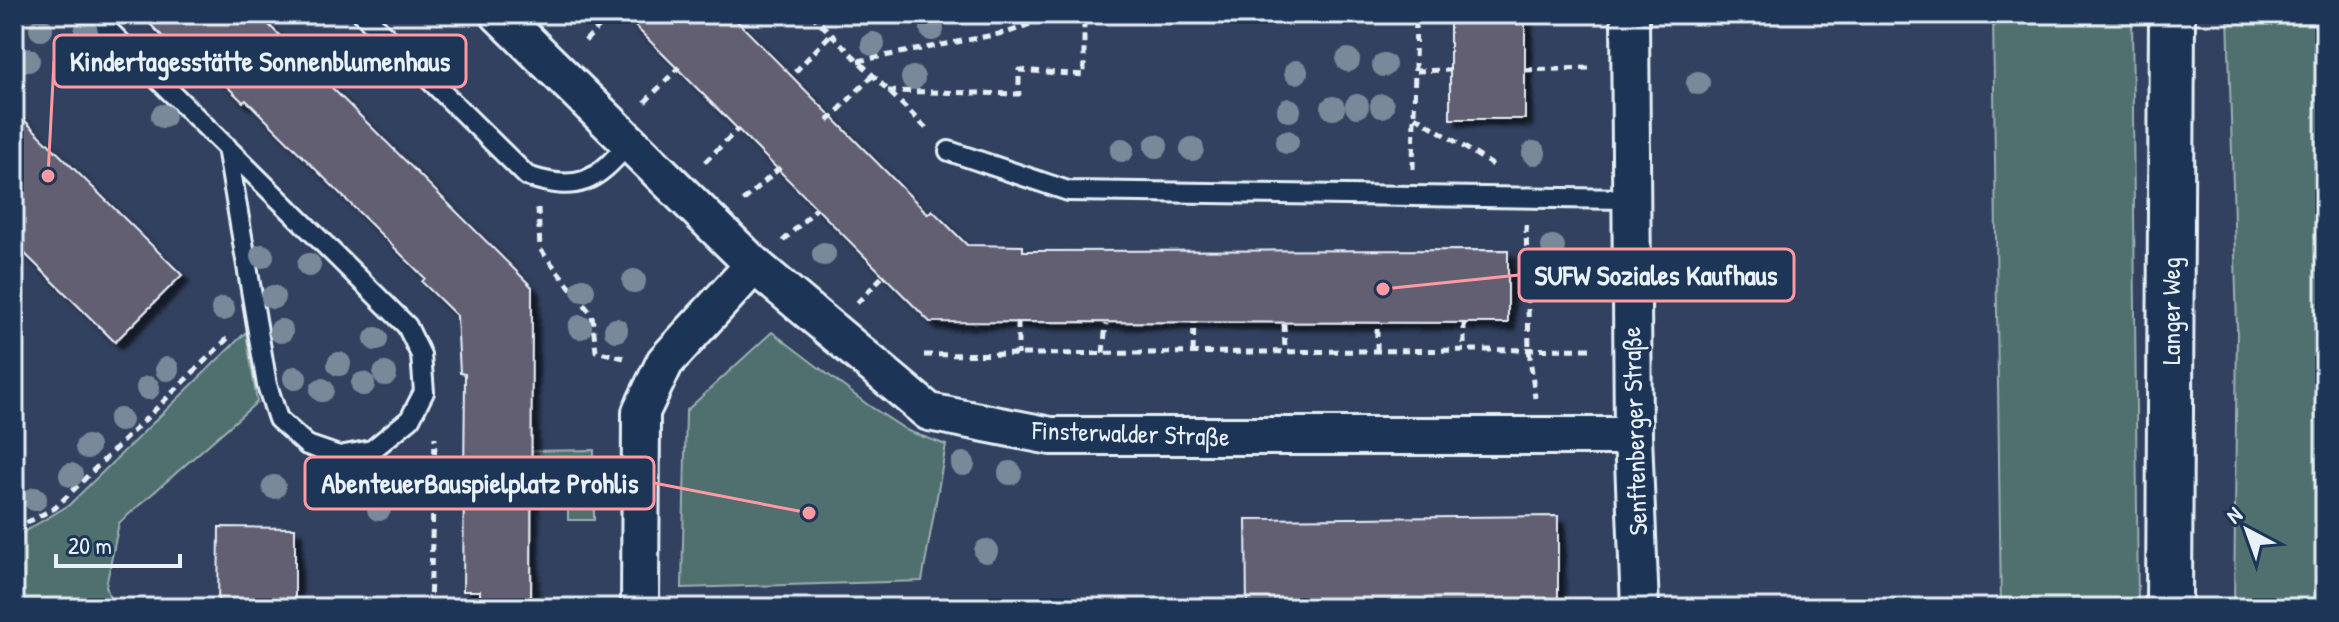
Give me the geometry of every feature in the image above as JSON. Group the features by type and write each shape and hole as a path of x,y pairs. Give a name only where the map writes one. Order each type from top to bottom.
{"main road":[{"name":"Langer Weg","path":"2169,608 2172,14"}],"street":[{"name":"Finsterwalder Straße","path":"499,14 754,265 929,412 1051,436 1633,436"},
{"name":"Senftenberger Straße","path":"1630,14 1629,199 1640,608"},
{"path":"640,608 641,412 665,362 754,265"}],"lane":[{"path":"92,14 227,147 407,326 421,355 424,392 410,419 372,450 339,456 307,445 278,419 267,385 227,147"},
{"path":"363,14 527,176 553,185 581,182 603,172 628,144"},
{"path":"949,151 1068,191 1629,199"}],"path":[{"path":"585,41 612,14"},
{"path":"811,14 949,151"},
{"path":"858,61 1009,32 1057,14"},
{"path":"888,91 1019,94 1019,70 1084,75 1084,14"},
{"path":"1413,198 1416,14"},
{"path":"795,72 831,34"},
{"path":"645,102 679,67"},
{"path":"1525,70 1630,67"},
{"path":"1416,71 1450,70"},
{"path":"828,121 873,75"},
{"path":"1415,116 1500,170"},
{"path":"705,163 738,129"},
{"path":"743,201 784,164"},
{"path":"536,179 540,249 592,315 596,351 625,358"},
{"path":"783,242 817,208"},
{"path":"1525,212 1529,349 1535,400"},
{"path":"851,311 884,275"},
{"path":"14,529 55,508 254,312"},
{"path":"1018,322 1018,355"},
{"path":"1193,352 1194,322"},
{"path":"1464,322 1464,350"},
{"path":"1103,353 1106,324"},
{"path":"1284,324 1285,351"},
{"path":"1377,324 1377,351"},
{"path":"910,355 1597,349"},
{"path":"430,608 435,435"}],"green space":[{"path":"1993,14 2132,14 2138,608 2001,608"},
{"path":"2228,14 2325,14 2325,608 2234,608 2237,327"},
{"path":"246,332 257,402 119,523 106,586 113,608 14,608 14,534 22,533 69,505"},
{"path":"772,332 868,405 908,431 946,445 922,581 682,588 686,411"},
{"path":"594,450 594,520 568,520 568,502 532,502 532,451"}],"building":[{"path":"140,14 258,14 532,287 531,608 480,608 480,591 463,591 465,374 460,373 457,316 422,282 425,278 246,100 243,102 204,64 197,71"},
{"path":"623,14 730,14 928,214 932,210 967,245 1023,246 1023,251 1508,250 1508,323 930,322"},
{"path":"1450,14 1525,14 1525,119 1450,119"},
{"path":"14,110 182,275 115,342 14,243"},
{"path":"1558,516 1558,608 1247,608 1246,519"},
{"path":"219,527 295,528 295,608 218,608"}],"place":[{"name":"Kindertagesstätte Sonnenblumenhaus","path":"48,176"},
{"name":"SUFW Soziales Kaufhaus","path":"1383,289"},
{"name":"AbenteuerBauspielplatz Prohlis","path":"809,513"}]}
